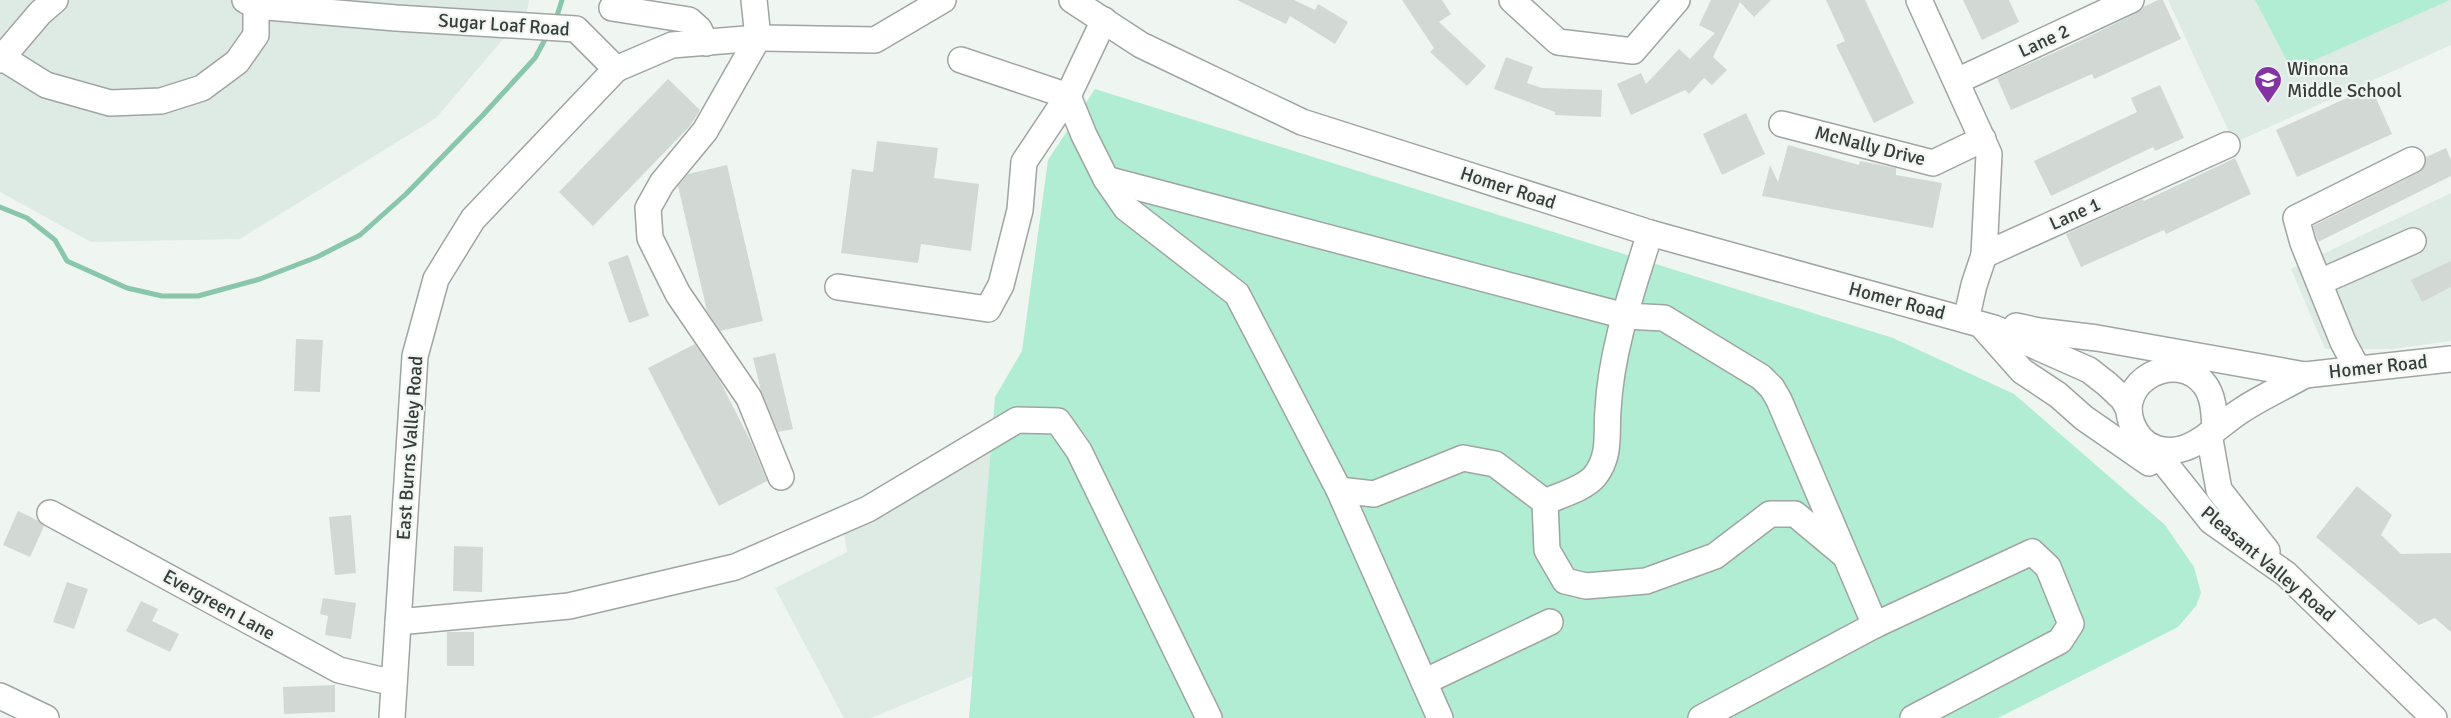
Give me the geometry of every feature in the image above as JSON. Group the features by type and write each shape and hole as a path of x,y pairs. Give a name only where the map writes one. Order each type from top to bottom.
{"street":[{"path":"55,0 40,13 2,59 46,85 110,103 160,101 202,88 237,62 256,35 250,3"},
{"path":"754,0 758,38 705,131 662,182 648,208 650,238 678,294 749,398 781,477"},
{"path":"616,68 672,45 758,38 875,40 943,0"},
{"name":"Homer Road","path":"1072,0 1141,45 1302,122 1650,234 1972,321 2089,370 2123,399 2129,410 2136,432 2152,447 2165,451 2179,451 2192,446 2242,410 2305,375"},
{"path":"1512,0 1558,42 1633,51 1677,0"},
{"path":"1919,0 1989,154 1984,255 1974,284 1972,321 2022,371 2058,395 2084,418 2149,462 2211,521"},
{"name":"Lane 2","path":"1957,81 2131,0"},
{"name":"Sugar Loaf Road","path":"250,3 396,18 507,23 580,32 616,68"},
{"path":"580,32 603,20 612,4 689,20 699,29 706,43"},
{"path":"838,287 988,308 1001,285 1020,210 1024,162 1068,96 1104,20"},
{"path":"961,60 1068,96 1084,135 1106,179 1126,208 1237,294 1339,490 1440,718"},
{"name":"East Burns Valley Road","path":"392,718 415,356 436,279 473,219 616,68"},
{"name":"McNally Drive","path":"1782,124 1933,163 1983,139"},
{"name":"Lane 1","path":"1984,255 2227,145"},
{"path":"2357,368 2302,243 2296,218 2412,160"},
{"path":"1106,179 1625,316 1664,318 1761,377 1772,388 1783,409 1875,625"},
{"path":"1545,502 1594,477 1607,456 1608,409 1614,362 1625,316 1650,234"},
{"path":"2320,282 2413,241"},
{"name":"Homer Road","path":"1972,321 2024,326 2159,370 2177,368 2185,370 2305,375 2451,359"},
{"name":"Homer Road","path":"2039,331 2096,338 2305,375"},
{"path":"2129,410 2132,397 2138,385 2147,376 2159,370"},
{"path":"2185,370 2196,376 2205,385 2211,396 2212,431 2219,490 2286,574"},
{"path":"398,622 569,606 735,567 868,509 1017,420 1058,421 1080,451 1209,718"},
{"name":"Pleasant Valley Road","path":"2152,447 2211,521 2286,574 2434,718"},
{"path":"1339,490 1374,494 1463,458 1495,464 1545,502"},
{"path":"1545,502 1547,550 1564,580 1586,586 1646,581 1715,556 1770,514 1795,514 1846,556"},
{"name":"Evergreen Lane","path":"50,513 339,670 394,682"},
{"path":"1701,718 1875,625 2032,552 2048,567 2072,624 2060,641 1913,718"},
{"path":"1424,682 1550,622"},
{"path":"0,696 46,718"}],"shaded area":[{"path":"0,0 529,0 527,11 436,118 240,239 91,242 0,192"},
{"name":"Winona Middle School","path":"2168,0 2451,0 2451,45 2234,143"},
{"path":"2451,193 2451,341 2392,349 2325,349 2291,269"},
{"path":"991,449 973,676 871,718 844,718 775,588 847,552 843,528"}],"green space":[{"path":"2255,0 2450,0 2292,70"},
{"path":"1095,89 1893,338 2014,394 2165,525 2194,567 2201,593 2196,606 2178,627 1998,718 969,718 995,397 1022,351 1048,160"}],"building":[{"path":"1237,0 1294,0 1315,10 1318,4 1348,22 1335,44 1290,16 1286,24"},
{"path":"1402,0 1442,0 1451,14 1439,22 1486,66 1467,86 1430,52 1434,48"},
{"path":"1711,0 1771,0 1754,17 1740,2 1713,57 1727,70 1712,85 1704,78 1689,94 1685,90 1631,115 1617,84 1641,73 1646,84 1679,49 1690,59 1715,33 1699,25"},
{"path":"1826,0 1865,0 1914,103 1874,123 1836,45 1845,41"},
{"path":"1963,0 2009,0 2019,22 1982,40"},
{"path":"2158,0 2163,0 2181,39 2094,79 2092,74 2011,110 1997,78 2071,45 2137,13 2143,7"},
{"path":"1506,57 1533,67 1527,83 1542,88 1602,90 1601,117 1555,115 1555,112 1494,89"},
{"path":"668,79 700,110 690,126 593,226 559,192"},
{"path":"2160,85 2184,138 2155,151 2153,147 2051,196 2034,161 2137,112 2131,98"},
{"path":"2371,87 2392,134 2297,177 2276,130"},
{"path":"1746,113 1765,154 1722,175 1703,134"},
{"path":"877,141 938,148 934,178 979,184 971,251 921,244 918,263 841,253 852,169 873,172"},
{"path":"1788,145 1859,165 1860,161 1896,168 1896,175 1942,183 1933,228 1762,196 1770,165 1778,182"},
{"path":"2446,148 2451,160 2451,176 2318,242 2313,226 2418,173 2424,167 2426,157"},
{"path":"2235,158 2251,194 2166,234 2164,230 2081,267 2066,234 2143,199 2144,201"},
{"path":"727,165 763,321 720,331 707,311 678,186 688,174"},
{"path":"628,255 649,316 629,323 608,262"},
{"path":"2451,261 2451,287 2422,302 2411,280"},
{"path":"296,339 323,340 320,392 294,391"},
{"path":"695,344 720,381 751,442 767,481 719,506 648,368"},
{"path":"775,353 793,429 778,432 761,391 753,358"},
{"path":"2357,486 2392,515 2381,535 2401,554 2451,553 2451,632 2435,618 2419,625 2316,537"},
{"path":"18,511 37,520 44,526 30,557 3,545"},
{"path":"351,515 356,573 335,575 329,517"},
{"path":"454,546 483,547 482,592 453,591"},
{"path":"67,582 88,589 74,629 53,622"},
{"path":"323,598 356,603 351,639 325,635 328,616 320,614"},
{"path":"141,601 158,609 152,621 179,634 170,652 126,631"},
{"path":"447,632 474,632 474,666 447,666"},
{"path":"335,685 335,712 284,714 283,687"}],"waterway":[{"path":"555,22 562,0"},
{"path":"0,207 27,218 55,240 67,261 127,288 162,296 198,296 260,279 317,257 360,235 406,194 482,116 535,58 548,34"}],"place":[{"name":"Winona Middle School","path":"2268,104"}]}
